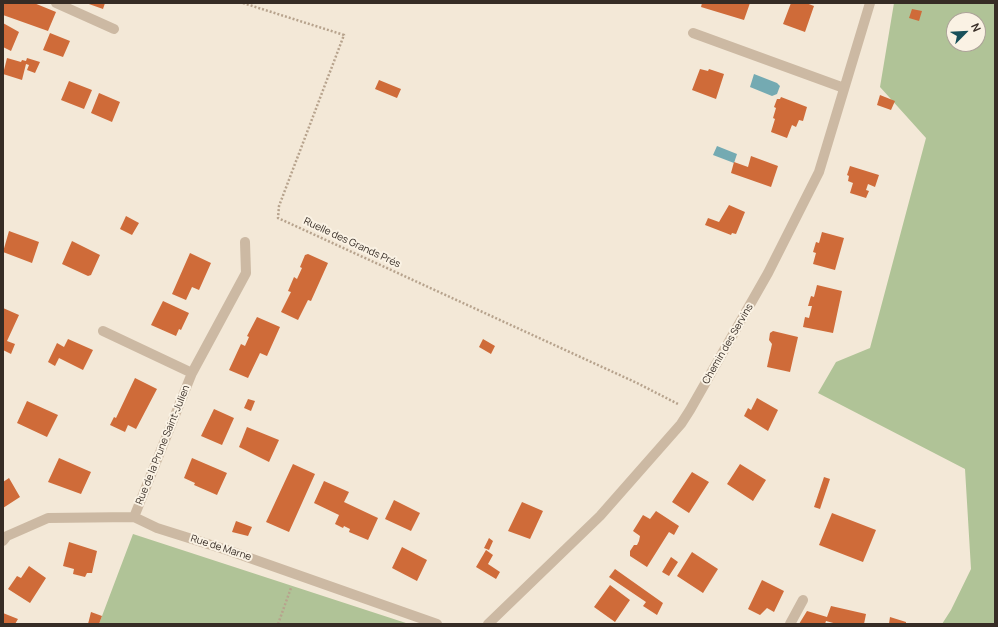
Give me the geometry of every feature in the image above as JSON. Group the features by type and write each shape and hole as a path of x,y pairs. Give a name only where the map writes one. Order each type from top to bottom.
{"street":[{"path":"56,3 114,29"},
{"name":"Chemin des Servins","path":"488,624 600,516 681,424 690,410 768,273 819,172 870,3"},
{"path":"693,33 844,88"},
{"name":"Rue de la Prune Saint-Julien","path":"134,517 192,373 246,273 245,242"},
{"name":"Rue de la Prune Saint-Julien","path":"103,331 192,373"},
{"name":"Rue de Marne","path":"3,541 7,536 48,518 134,517 157,528 296,574 438,624"},
{"path":"790,624 803,600"}],"path":[{"name":"Ruelle des Grands Prés","path":"243,3 344,34 279,206 278,218 637,383 690,410"},
{"path":"278,624 296,574"}],"green space":[{"path":"894,3 995,3 995,624 942,624 951,610 971,569 965,469 818,393 836,362 870,348 926,138 880,87"},
{"path":"133,534 409,624 99,624"}],"water":[{"path":"754,74 777,83 780,86 777,94 772,96 750,87"},
{"path":"717,146 737,154 734,163 713,155"}],"building":[{"path":"3,3 34,3 56,12 48,31 3,15"},
{"path":"86,3 105,3 103,9"},
{"path":"702,3 750,3 744,20 701,7"},
{"path":"791,3 806,3 814,6 805,32 783,24"},
{"path":"912,9 922,11 919,21 909,18"},
{"path":"3,23 19,32 11,51 3,47"},
{"path":"50,33 70,41 63,57 43,50"},
{"path":"7,58 21,62 22,60 26,61 27,58 40,62 35,73 27,70 29,65 26,64 22,80 3,74"},
{"path":"700,69 708,71 709,69 724,74 716,99 692,90"},
{"path":"379,80 401,89 397,98 375,89"},
{"path":"69,81 92,90 84,109 61,100"},
{"path":"99,93 120,102 112,122 91,113"},
{"path":"880,95 895,101 891,110 877,105"},
{"path":"781,97 807,107 803,121 799,120 796,127 792,125 787,138 771,132 775,119 773,118 776,108 774,107 777,99 780,99"},
{"path":"751,156 778,166 771,187 731,173 734,162 748,167"},
{"path":"850,166 879,175 875,187 868,184 866,190 869,191 866,198 850,193 853,183 848,181 849,176 847,175"},
{"path":"729,205 745,212 736,234 732,233 731,235 705,225 708,218 719,222"},
{"path":"126,216 139,223 132,235 120,229"},
{"path":"9,231 39,242 32,263 3,252"},
{"path":"822,232 844,238 835,270 813,264 816,253 813,252 816,242 819,243"},
{"path":"72,241 100,255 91,275 88,276 62,264"},
{"path":"190,253 211,263 199,290 192,287 186,300 172,294"},
{"path":"308,254 328,263 311,301 308,300 298,320 281,312 291,292 288,291 294,277 297,279 302,268 300,267 305,255"},
{"path":"817,285 842,291 833,333 803,327 805,317 809,318 812,306 808,306 811,296 814,297"},
{"path":"163,301 189,313 181,330 179,329 176,336 151,325"},
{"path":"3,308 19,315 7,341 15,344 11,354 3,350"},
{"path":"257,317 280,327 267,356 260,353 248,378 229,370 241,344 245,346 249,337 247,336"},
{"path":"773,331 798,337 790,372 767,367 772,344 769,340 770,333"},
{"path":"68,339 93,350 83,370 59,358 55,366 48,362 57,343 64,347"},
{"path":"483,339 495,346 491,354 479,347"},
{"path":"135,378 157,389 136,429 128,425 125,432 110,425 114,417 116,418"},
{"path":"757,398 778,410 768,431 744,416 748,408 751,410"},
{"path":"248,399 255,401 251,411 244,408"},
{"path":"27,401 58,415 47,437 17,423"},
{"path":"214,409 234,418 222,445 201,436"},
{"path":"247,427 279,440 269,462 239,447"},
{"path":"59,458 91,472 81,494 48,482"},
{"path":"192,458 227,473 217,495 194,485 195,483 184,478"},
{"path":"293,464 315,474 289,532 266,522"},
{"path":"740,464 766,480 753,501 727,484"},
{"path":"692,472 709,482 689,513 672,502"},
{"path":"824,477 830,479 820,509 814,507"},
{"path":"9,478 20,497 3,508 3,482"},
{"path":"324,481 349,492 344,502 378,518 368,540 349,532 350,529 344,526 343,528 335,524 339,515 314,503"},
{"path":"394,500 420,513 411,531 385,519"},
{"path":"522,502 543,511 530,539 508,531"},
{"path":"656,511 679,526 674,535 669,532 647,567 630,556 630,551 634,545 637,545 640,536 633,531 643,515 650,519"},
{"path":"832,513 876,530 863,562 819,545"},
{"path":"236,521 252,527 248,536 232,532"},
{"path":"489,538 493,541 489,550 484,548"},
{"path":"69,542 97,551 92,573 87,573 85,577 73,574 74,569 63,566"},
{"path":"402,547 427,560 417,581 392,568"},
{"path":"486,550 493,555 488,564 500,572 496,579 476,567"},
{"path":"692,552 718,569 703,593 677,576"},
{"path":"671,557 678,562 669,576 662,572"},
{"path":"29,566 46,578 30,603 8,589 17,576 21,578"},
{"path":"615,569 663,603 657,615 643,606 646,602 609,577"},
{"path":"762,580 784,591 774,612 767,608 760,615 748,609"},
{"path":"610,585 630,600 615,622 594,607"},
{"path":"831,606 866,614 864,624 837,624 826,621 825,624 799,624 807,611 827,617"},
{"path":"91,612 102,616 99,624 88,624"},
{"path":"3,613 18,619 15,624 3,624"},
{"path":"890,617 906,622 906,624 889,624"}]}
